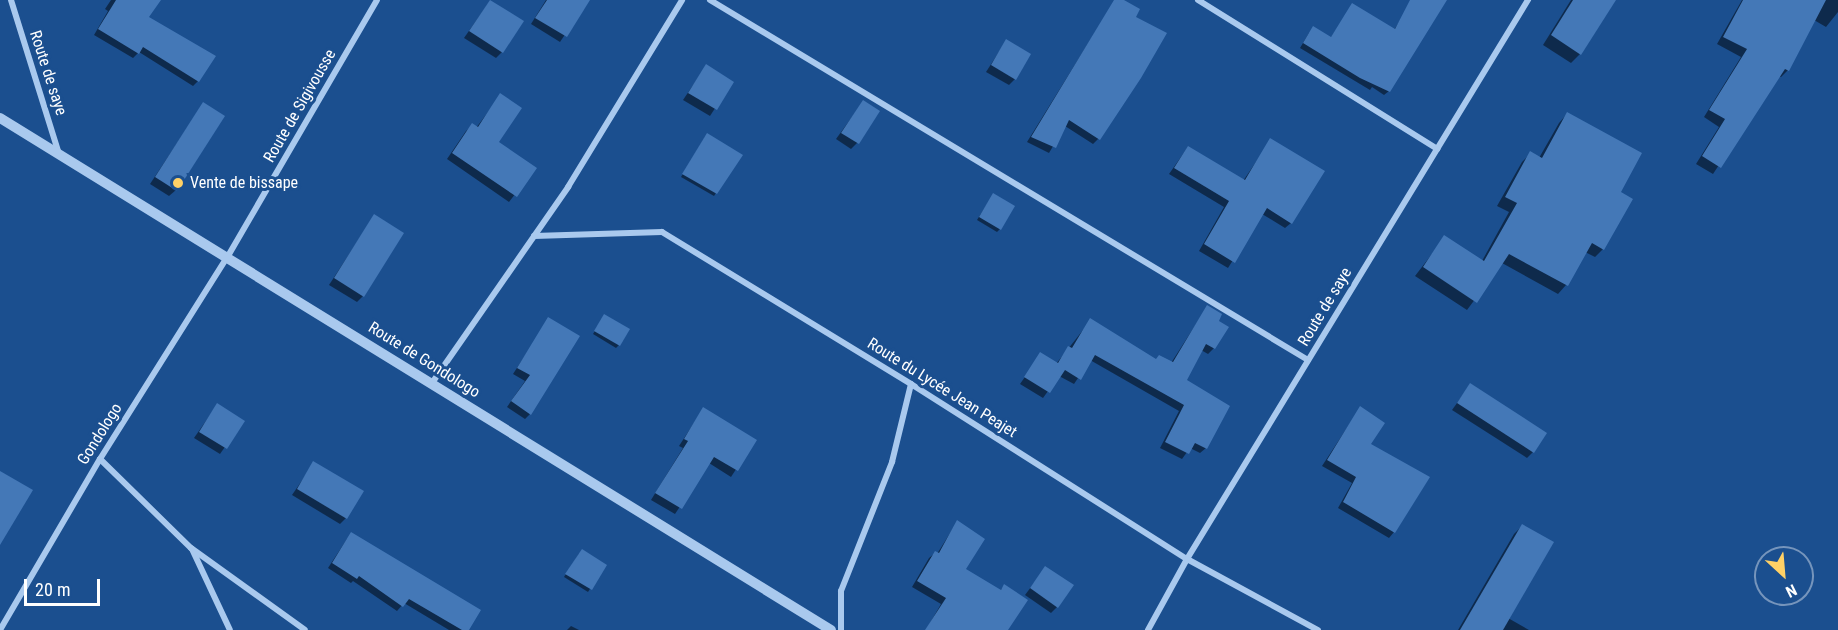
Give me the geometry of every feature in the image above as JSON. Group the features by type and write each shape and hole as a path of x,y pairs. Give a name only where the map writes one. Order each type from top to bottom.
{"street":[{"name":"Route de saye","path":"11,0 60,154"},
{"name":"Route de Sigivousse","path":"228,256 377,0"},
{"path":"432,383 568,187 682,0"},
{"path":"710,0 1308,360"},
{"path":"1198,0 1437,149"},
{"name":"Route de saye","path":"1148,630 1187,559 1528,0"},
{"name":"Route de Gondologo","path":"0,118 228,256 831,630"},
{"name":"Route du Lycée Jean Peajet","path":"534,236 662,232 911,384 1187,559 1318,630"},
{"name":"Gondologo","path":"0,630 100,459 228,256"},
{"path":"842,630 841,591 892,462 911,384"},
{"path":"100,459 191,548 305,630"},
{"path":"191,548 230,630"}],"building":[{"path":"116,0 161,0 149,17 216,56 199,82 143,47 139,54 98,29"},
{"path":"490,0 524,21 503,53 469,31"},
{"path":"547,0 590,0 567,37 535,18"},
{"path":"1114,0 1124,0 1140,9 1136,17 1167,33 1141,78 1100,140 1069,120 1056,148 1031,137"},
{"path":"1410,0 1447,0 1390,92 1360,78 1303,43 1313,26 1331,37 1352,3 1395,29"},
{"path":"1573,0 1616,0 1581,55 1551,35"},
{"path":"1743,0 1826,0 1789,71 1785,69 1721,168 1702,156 1725,119 1709,110 1747,49 1723,37"},
{"path":"1006,39 1031,54 1016,80 991,65"},
{"path":"706,64 734,82 717,110 688,93"},
{"path":"500,93 522,108 499,142 537,168 517,197 452,153 472,123 478,127"},
{"path":"863,100 880,111 859,144 841,133"},
{"path":"203,102 225,116 177,191 155,177"},
{"path":"1567,112 1642,153 1621,192 1633,199 1604,250 1592,243 1568,286 1509,254 1477,303 1423,267 1444,235 1484,261 1517,203 1505,197 1530,151 1542,158"},
{"path":"707,133 743,155 717,194 682,174"},
{"path":"1270,138 1325,171 1292,224 1267,208 1235,263 1204,244 1229,201 1174,168 1188,146 1245,180"},
{"path":"993,193 1015,206 1001,230 979,217"},
{"path":"374,214 404,233 364,297 334,278"},
{"path":"1207,305 1222,314 1219,321 1229,327 1215,349 1206,344 1187,380 1230,406 1207,449 1195,443 1189,454 1165,442 1184,405 1095,355 1081,380 1065,370 1050,393 1024,377 1040,352 1058,363 1068,346 1072,348 1090,318 1156,359 1159,355 1173,362"},
{"path":"604,314 630,329 620,346 594,331"},
{"path":"548,317 580,336 531,415 511,401 530,375 517,368"},
{"path":"1470,383 1547,433 1534,453 1457,403"},
{"path":"217,403 245,421 227,449 199,432"},
{"path":"1360,406 1385,423 1371,444 1430,477 1395,533 1343,502 1356,477 1327,460"},
{"path":"703,407 757,440 738,471 714,457 682,509 655,493 688,441 684,439"},
{"path":"313,461 364,491 347,519 297,489"},
{"path":"0,471 33,490 0,545"},
{"path":"957,520 985,539 966,569 1001,590 1004,584 1028,600 1008,630 925,630 946,598 917,581 935,551 939,553"},
{"path":"1522,524 1554,542 1503,630 1460,630"},
{"path":"351,532 481,610 469,630 462,630 409,599 403,607 359,576 357,579 332,563"},
{"path":"582,549 607,565 592,590 565,574"},
{"path":"1045,566 1074,585 1058,608 1030,588"}],"place":[{"name":"Vente de bissape","path":"178,183"}]}
